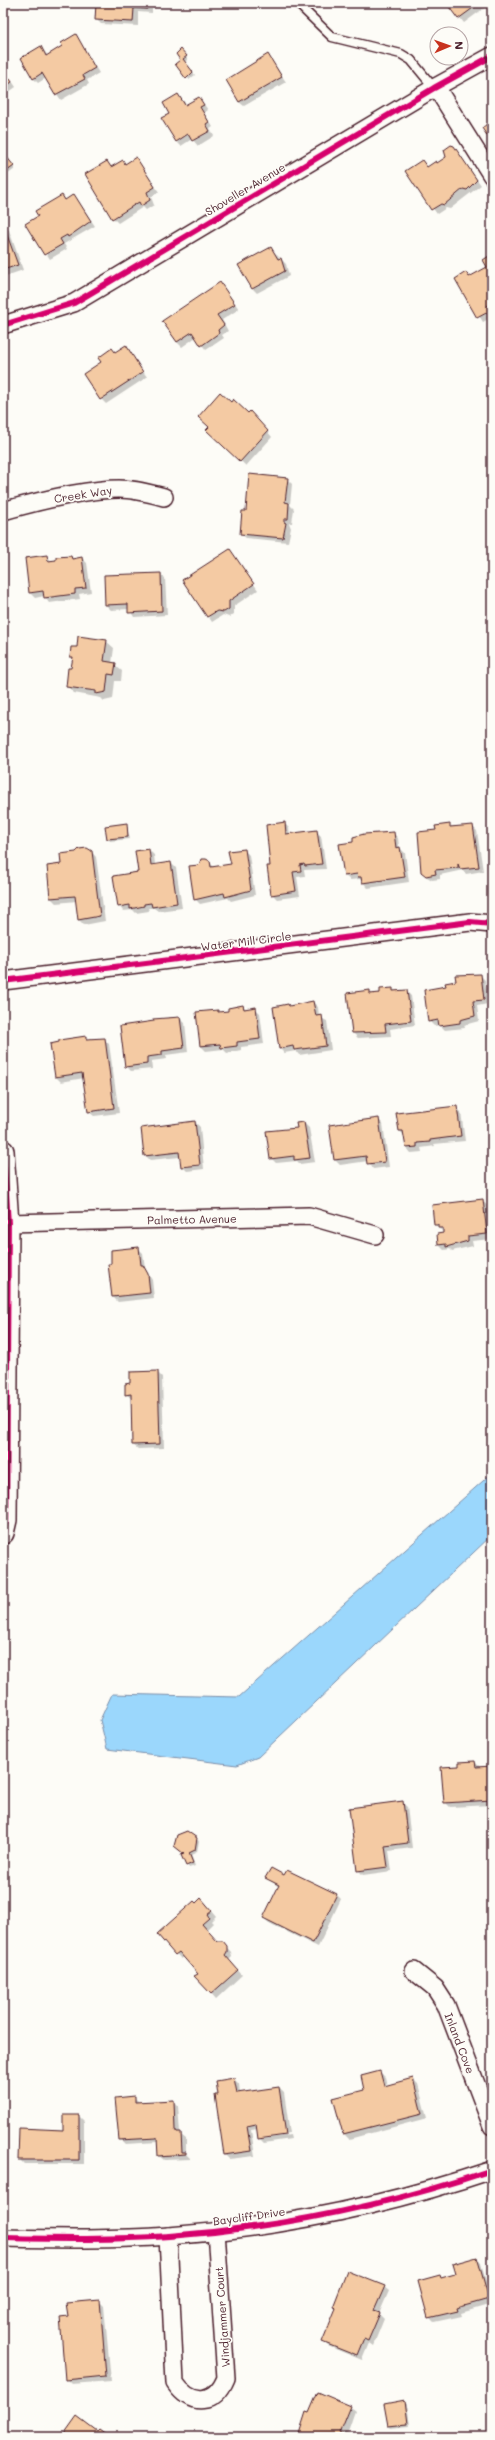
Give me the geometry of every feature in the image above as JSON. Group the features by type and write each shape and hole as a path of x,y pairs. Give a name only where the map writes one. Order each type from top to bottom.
{"street":[{"name":"Shoveller Avenue","path":"3,325 74,303 435,88 492,56"},
{"path":"435,88 492,176"},
{"name":"Creek Way","path":"3,510 64,497 118,489 141,491 164,498"},
{"name":"Water Mill Circle","path":"3,982 470,922 492,924"},
{"path":"3,1151 8,1223 6,1520 3,1533"},
{"name":"Palmetto Avenue","path":"8,1223 309,1216 375,1234"},
{"name":"Inland Cove","path":"414,1971 435,1988 446,2005 492,2126"},
{"name":"Baycliff Drive","path":"3,2238 168,2236 216,2232 306,2218 388,2201 492,2170"},
{"name":"Windjammer Court","path":"168,2236 176,2383 182,2393 190,2398 202,2400 218,2393 226,2378 216,2232"}],"lane":[{"path":"297,3 332,37 401,54 411,60 435,88"}],"water":[{"path":"492,1473 492,1535 258,1757 237,1765 107,1749 100,1720 112,1694 239,1697"}],"building":[{"path":"96,3 148,3 147,9 134,8 133,22 95,20"},
{"path":"446,3 480,3 458,19"},
{"path":"76,34 95,68 83,75 85,79 55,95 42,73 33,79 21,58 41,46 46,56 62,46 61,43"},
{"path":"181,49 187,56 183,59 193,72 186,79 175,64 180,60 176,54"},
{"path":"268,54 282,77 239,102 226,80"},
{"path":"3,69 12,82 3,88"},
{"path":"178,94 185,105 199,97 204,105 200,107 209,122 206,124 210,131 192,141 188,134 176,142 161,118 169,114 163,103"},
{"path":"492,120 492,143 482,128"},
{"path":"451,145 454,146 477,180 467,190 463,189 444,205 441,204 431,210 405,171 422,160 427,167 436,161 437,163 446,157 444,150"},
{"path":"6,156 14,166 3,174 3,158"},
{"path":"136,157 155,187 147,192 150,200 141,206 139,202 112,219 85,174 107,161 111,167 123,160 125,164"},
{"path":"74,194 91,221 68,237 67,235 60,239 63,244 44,255 25,224 38,216 35,211 62,195 65,200"},
{"path":"3,224 18,265 3,270"},
{"path":"271,247 278,259 281,258 285,271 252,289 238,265"},
{"path":"492,254 492,303 487,306 490,311 477,318 455,279 466,272 469,277 487,267 483,260"},
{"path":"220,282 235,304 217,315 224,325 218,330 219,333 201,346 192,332 177,342 162,321"},
{"path":"126,345 143,372 100,400 83,374 101,362 98,358 112,348 115,352"},
{"path":"220,392 231,402 233,399 248,413 250,411 268,431 240,462 206,430 209,427 198,417"},
{"path":"249,474 288,478 285,502 289,503 288,519 284,519 284,522 286,523 283,538 240,534 242,511 246,511"},
{"path":"230,549 254,584 229,601 229,609 224,612 217,611 207,617 182,580"},
{"path":"47,555 48,561 56,560 56,557 71,556 72,559 82,557 86,588 75,589 75,594 44,598 43,591 29,593 25,558"},
{"path":"161,573 162,611 128,613 128,604 105,605 104,575"},
{"path":"78,636 107,640 104,661 116,663 114,675 108,674 106,692 96,694 96,691 66,687 68,668 71,668 73,657 70,657 71,647 77,647"},
{"path":"285,822 286,834 317,830 322,864 305,866 304,864 300,865 301,871 293,872 296,891 271,895 267,866 270,866 266,825"},
{"path":"127,823 128,837 107,839 105,826"},
{"path":"450,824 450,827 473,825 479,867 460,869 458,864 458,868 435,870 436,874 426,876 421,872 418,832 436,830 435,826"},
{"path":"394,832 396,848 400,847 405,877 362,883 361,877 358,877 357,874 344,876 339,844 353,842 353,837 364,834"},
{"path":"87,848 92,851 100,916 78,920 75,896 50,898 47,866 61,864 60,854 76,852 79,849"},
{"path":"149,849 151,865 171,862 177,903 152,907 151,903 130,909 130,905 118,907 113,876 138,872 135,851"},
{"path":"245,849 251,890 225,897 224,893 194,900 189,866 199,865 201,859 210,861 211,867 231,864 228,851"},
{"path":"481,974 484,1000 473,1001 475,1016 460,1020 460,1023 439,1026 438,1020 428,1022 424,990 446,986 445,983 456,981 455,975"},
{"path":"393,988 393,991 407,990 411,1021 385,1024 386,1032 352,1033 347,993 370,990 370,994 380,993 380,989"},
{"path":"313,1001 316,1016 322,1015 326,1046 294,1050 293,1046 279,1049 273,1007 288,1004 289,1006"},
{"path":"243,1005 244,1009 256,1007 260,1039 237,1042 237,1046 221,1048 220,1044 200,1046 196,1012 218,1010 218,1012 228,1011 228,1008"},
{"path":"180,1017 184,1048 162,1051 162,1055 147,1057 147,1064 125,1067 120,1026 154,1021 153,1019"},
{"path":"86,1036 86,1039 105,1038 114,1108 88,1112 82,1073 55,1077 50,1044 59,1042 59,1040"},
{"path":"457,1106 461,1136 430,1140 430,1142 417,1143 417,1147 406,1148 403,1131 399,1131 396,1113"},
{"path":"379,1118 385,1162 367,1164 366,1156 334,1160 329,1125"},
{"path":"195,1121 200,1165 181,1167 179,1152 144,1156 141,1128"},
{"path":"304,1122 310,1158 294,1160 294,1156 270,1159 266,1131 297,1128 296,1123"},
{"path":"483,1199 487,1234 468,1236 468,1241 446,1247 446,1244 438,1245 437,1234 443,1233 443,1228 438,1228 438,1225 434,1225 432,1205"},
{"path":"139,1247 141,1265 143,1265 148,1274 150,1293 112,1297 108,1264 111,1264 111,1250"},
{"path":"158,1371 160,1444 132,1445 131,1394 125,1395 125,1384 130,1383 130,1372"},
{"path":"475,1761 476,1767 492,1766 492,1800 444,1803 441,1767 459,1766 459,1762"},
{"path":"403,1801 408,1843 385,1846 388,1867 357,1871 349,1808"},
{"path":"187,1831 197,1838 195,1850 189,1853 193,1863 186,1866 181,1855 184,1854 174,1846 177,1835"},
{"path":"271,1868 284,1875 287,1870 337,1894 313,1943 263,1918 279,1885 265,1878"},
{"path":"201,1898 212,1911 207,1915 209,1918 202,1924 217,1941 223,1941 227,1946 227,1952 225,1955 238,1970 211,1994 194,1976 198,1974 179,1952 175,1955 157,1934 194,1901 196,1903"},
{"path":"380,2071 384,2086 413,2078 422,2114 343,2134 333,2098 364,2090 361,2076"},
{"path":"234,2078 237,2093 279,2087 286,2135 258,2139 256,2124 247,2126 251,2151 224,2155 215,2095 218,2095 216,2081"},
{"path":"135,2096 135,2102 174,2100 175,2130 177,2133 181,2133 182,2152 186,2152 186,2154 158,2156 157,2138 119,2140 115,2098"},
{"path":"63,2115 79,2115 79,2160 18,2160 19,2128 63,2130"},
{"path":"477,2257 489,2299 457,2308 458,2311 428,2318 418,2281 440,2275 441,2278 455,2274 452,2264"},
{"path":"347,2271 385,2286 374,2311 380,2313 368,2341 364,2339 357,2356 322,2342 336,2308 333,2307"},
{"path":"100,2300 106,2376 65,2380 60,2317 68,2316 66,2303"},
{"path":"318,2392 351,2406 340,2433 348,2437 298,2437 306,2412 309,2413"},
{"path":"405,2400 408,2424 388,2426 384,2404"},
{"path":"77,2416 97,2431 99,2429 110,2437 62,2437"}],"cycle path":[{"path":"3,325 74,303 434,88 492,56"},
{"path":"3,981 470,922 492,924"},
{"path":"3,1151 8,1223 6,1520 3,1533"},
{"path":"3,2238 128,2238 169,2236 251,2227 292,2221 373,2204 453,2183 492,2170"}]}
